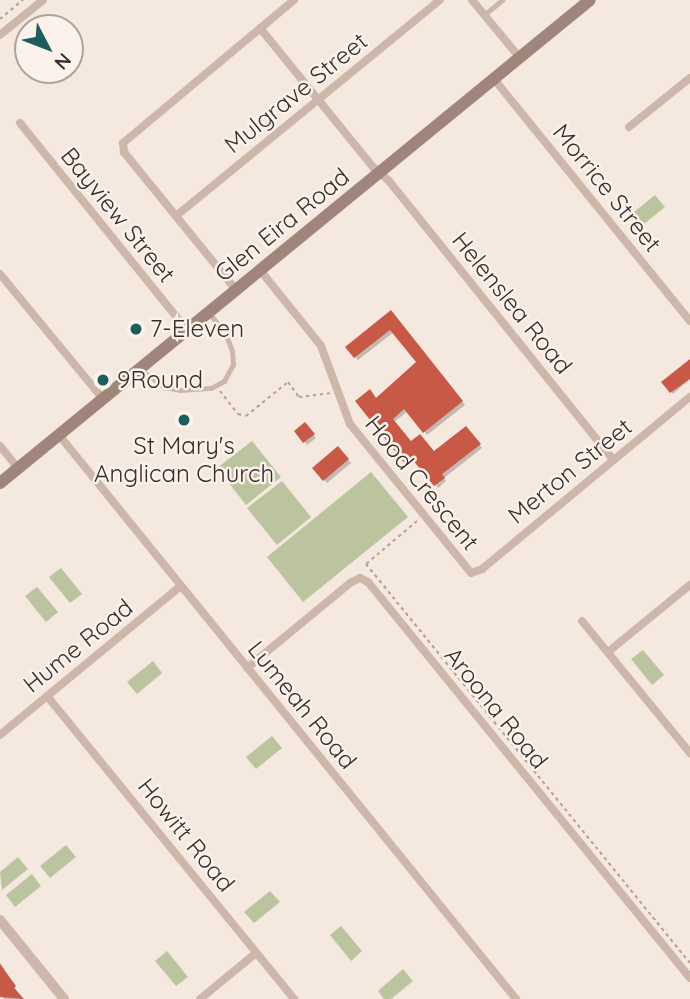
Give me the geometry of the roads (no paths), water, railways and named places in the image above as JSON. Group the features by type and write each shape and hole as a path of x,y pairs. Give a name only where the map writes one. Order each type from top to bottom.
{"main road":[{"name":"Glen Eira Road","path":"0,483 590,0"}],"street":[{"path":"0,35 43,0"},
{"path":"236,290 124,152 122,145 126,137 294,0"},
{"name":"Mulgrave Street","path":"176,216 440,0"},
{"path":"472,0 520,58"},
{"name":"Helenslea Road","path":"260,28 613,460"},
{"path":"629,128 690,78"},
{"name":"Morrice Street","path":"494,79 690,321"},
{"name":"Bayview Street","path":"20,123 187,330"},
{"name":"Hood Crescent","path":"260,270 321,346 350,424 474,573"},
{"path":"0,274 103,399"},
{"name":"Merton Street","path":"474,573 690,397"},
{"name":"Lumeah Road","path":"59,435 516,999"},
{"path":"0,446 18,468"},
{"name":"Aroona Road","path":"247,668 350,583 359,578 368,582 690,978"},
{"path":"608,652 690,585"},
{"name":"Hume Road","path":"0,735 181,586"},
{"path":"582,621 690,752"},
{"name":"Howitt Road","path":"47,696 294,999"},
{"path":"0,920 64,999"},
{"path":"200,999 256,953"}],"lane":[{"path":"484,15 502,0"},
{"path":"140,369 157,383 173,389 191,391 216,386 228,376 234,359 226,335 208,313"}],"place":[{"name":"7-Eleven","path":"136,329"},
{"name":"9Round","path":"103,380"},
{"name":"St Mary's Anglican Church","path":"184,420"}]}
